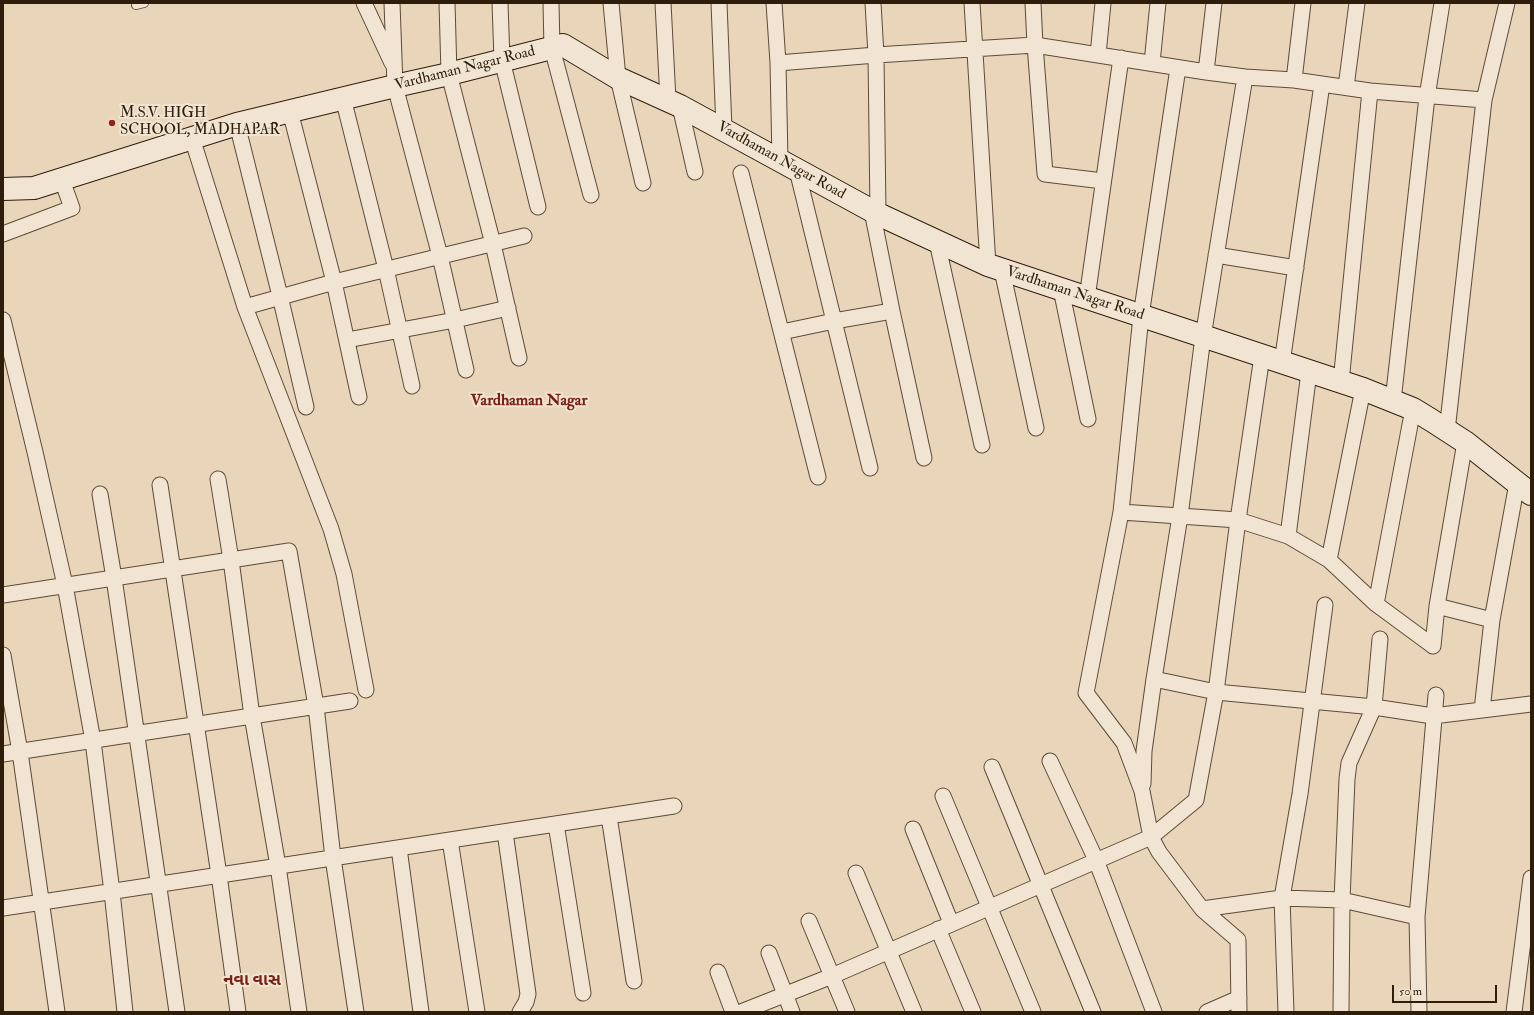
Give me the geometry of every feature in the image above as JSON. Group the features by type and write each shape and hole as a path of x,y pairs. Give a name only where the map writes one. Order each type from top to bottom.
{"street":[{"name":"Vardhaman Nagar Road","path":"364,3 395,78"},
{"path":"392,3 395,78 440,256 466,370"},
{"path":"447,3 449,74 493,244 519,358"},
{"path":"500,3 502,60 538,207"},
{"path":"551,3 552,48 591,195"},
{"path":"611,3 618,78 643,183"},
{"path":"663,3 674,103 695,172"},
{"path":"719,3 724,129"},
{"path":"774,3 778,63 789,165 834,321 870,468"},
{"path":"873,3 876,55 875,212 892,311 924,458"},
{"path":"972,3 995,267 1036,428"},
{"path":"1033,3 1045,174 1103,181"},
{"path":"1098,55 1103,3"},
{"path":"1152,63 1158,3"},
{"path":"1206,72 1214,3"},
{"path":"1294,80 1303,3"},
{"path":"1346,87 1357,3"},
{"path":"1393,401 1427,96 1442,3"},
{"path":"1120,512 1238,520 1288,536 1330,560 1376,604 1433,646 1436,606 1456,437 1484,100 1507,3"},
{"name":"Vardhaman Nagar Road","path":"3,189 34,188 238,124 343,98 395,78 449,74 563,45 618,78 674,103 724,129 875,212 937,242 995,267 1363,389 1413,409 1456,437 1524,488"},
{"path":"778,63 1035,45 1245,77 1294,80 1370,91 1484,100"},
{"path":"1087,298 1121,58"},
{"path":"1178,68 1141,316 1120,512 1086,693 1124,743 1142,791 1151,837 1159,852 1202,909 1238,940 1239,1005 1207,1012"},
{"path":"1142,791 1144,751 1180,516 1203,337 1245,77"},
{"path":"1282,363 1322,84"},
{"path":"1341,382 1370,91"},
{"path":"343,98 386,269 412,386"},
{"path":"290,111 334,282 359,397"},
{"path":"238,124 306,407"},
{"path":"192,138 245,307 331,529 344,574 366,690"},
{"path":"741,173 818,477"},
{"path":"3,234 72,208 62,180"},
{"path":"245,307 334,282 524,236"},
{"path":"937,242 982,445"},
{"path":"1216,255 1296,268"},
{"path":"1061,289 1088,420"},
{"path":"347,340 400,331 508,308"},
{"path":"782,332 892,311"},
{"path":"3,320 65,585 93,740 125,1012"},
{"path":"742,1012 832,976 1040,884 1151,837 1196,800 1216,692 1238,520 1262,356"},
{"path":"1288,536 1309,372"},
{"path":"1330,560 1363,389"},
{"path":"1376,604 1413,409"},
{"path":"218,479 231,560 252,716 278,866 299,1012"},
{"path":"160,485 219,875 238,1012"},
{"path":"1482,710 1492,620 1524,488"},
{"path":"100,494 114,578 177,1012"},
{"path":"3,595 288,551 316,706 333,858 356,1012"},
{"path":"1286,1012 1282,898 1300,794 1325,605"},
{"path":"1436,606 1492,620"},
{"path":"1341,1012 1342,900 1347,779 1349,763 1374,707 1380,639"},
{"path":"3,655 20,752 58,1012"},
{"path":"1154,679 1216,692 1374,707 1433,716 1531,704"},
{"path":"1419,1012 1417,917 1436,695"},
{"path":"3,754 350,701"},
{"path":"1050,761 1096,860 1154,1012"},
{"path":"992,768 1093,1012"},
{"path":"943,796 1033,1012"},
{"path":"3,908 674,806"},
{"path":"609,816 634,981"},
{"path":"556,824 583,993"},
{"path":"914,829 973,1012"},
{"path":"505,832 528,994 526,1002 520,1012"},
{"path":"450,840 477,1012"},
{"path":"399,848 421,1012"},
{"path":"856,873 914,1012"},
{"path":"1514,1012 1531,878"},
{"path":"1202,909 1282,898 1342,900 1417,917"},
{"path":"809,921 847,1012"},
{"path":"769,953 784,995 792,1012"},
{"path":"718,972 734,1012"}],"place":[{"name":"M.S.V. HIGH SCHOOL, MADHAPAR","path":"112,123"}],"district":[{"name":"Vardhaman Nagar","path":"529,402"},
{"name":"નવા વાસ","path":"252,981"}]}
